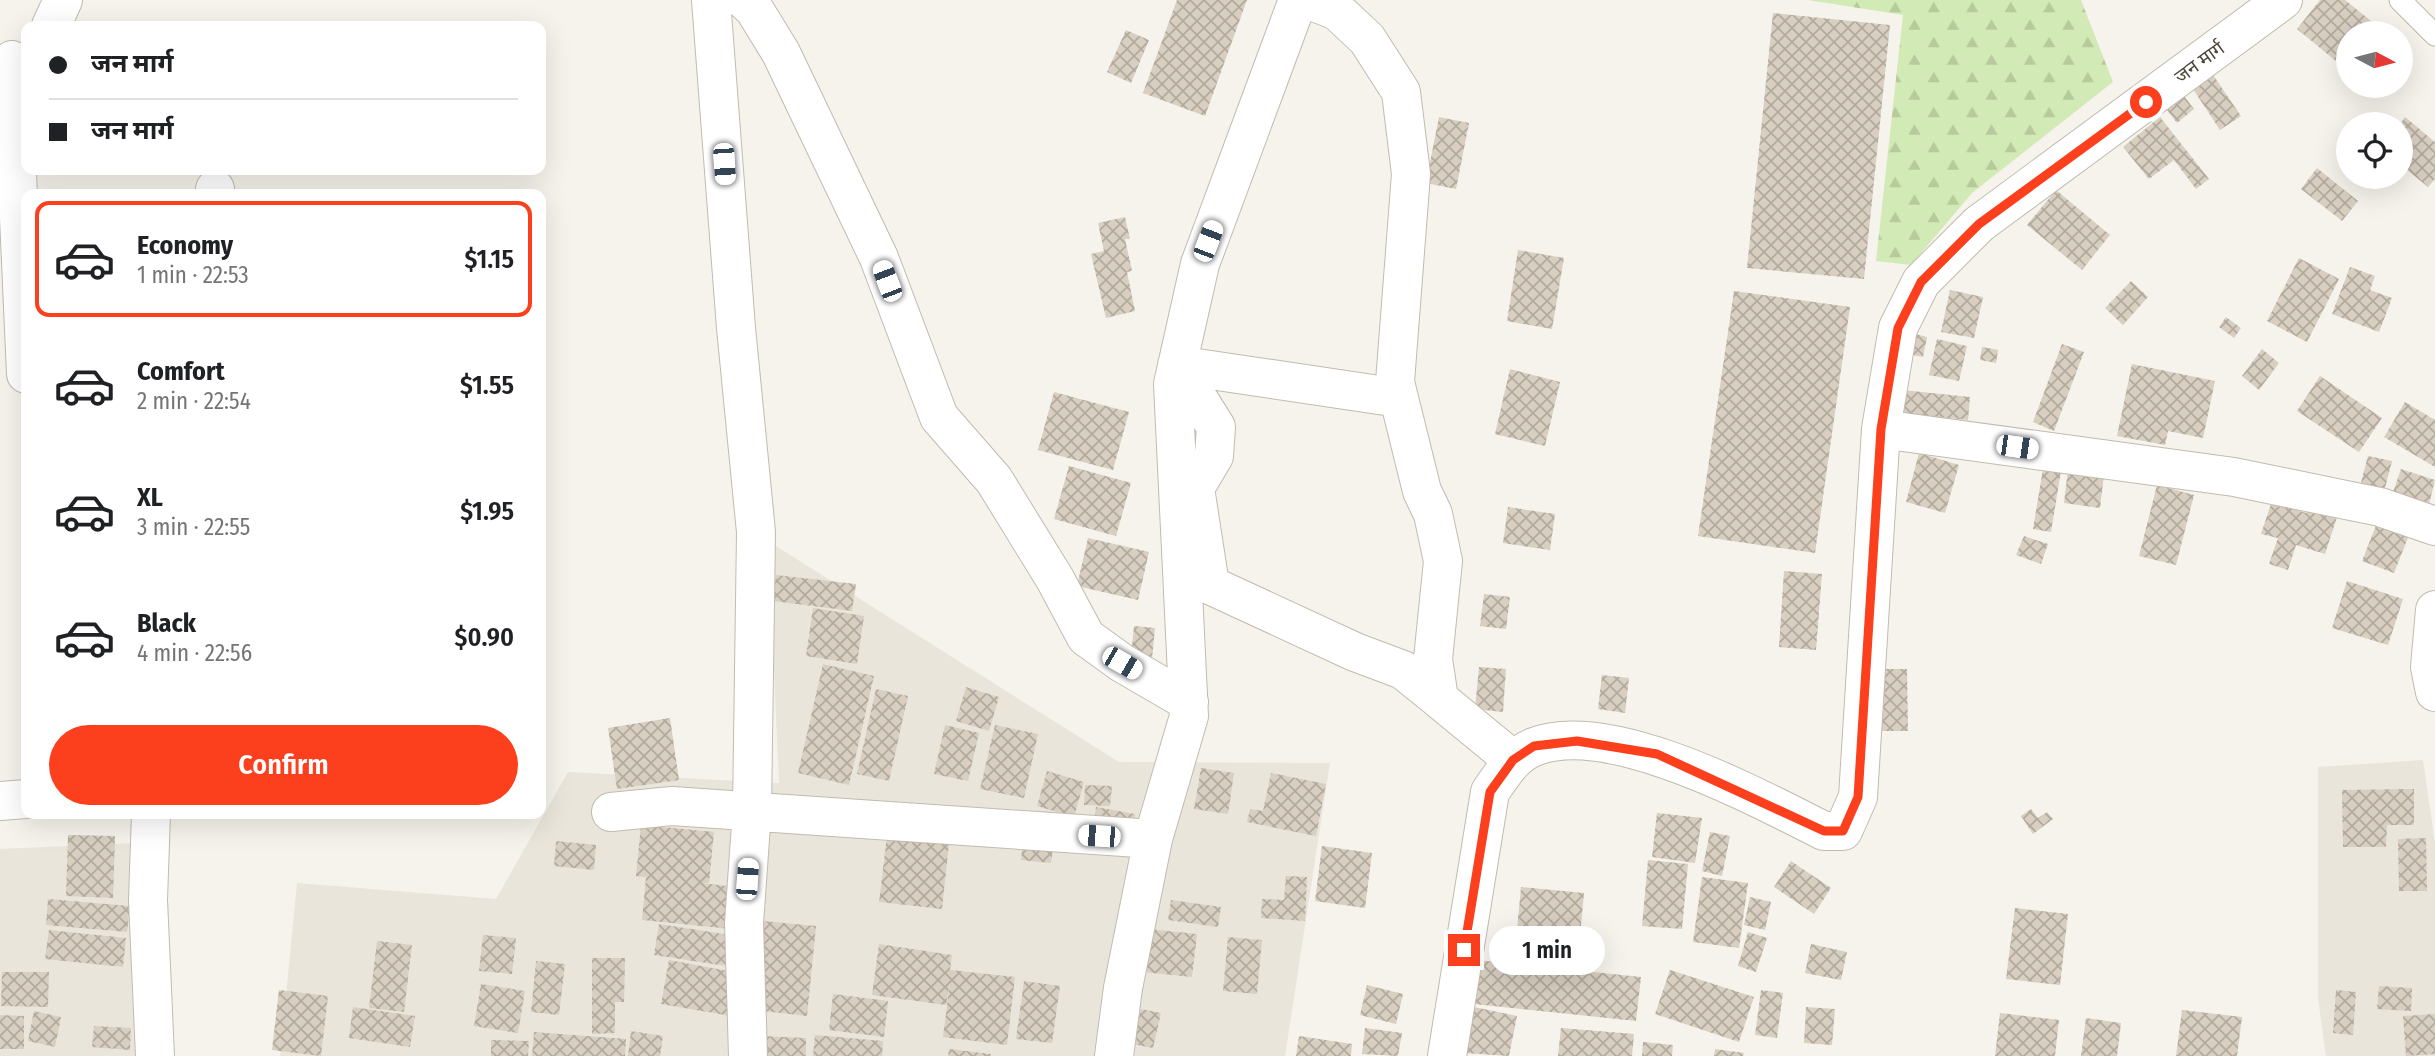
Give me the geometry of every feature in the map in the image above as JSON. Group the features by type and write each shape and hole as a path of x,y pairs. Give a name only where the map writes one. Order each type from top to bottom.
{"street":[{"path":"53,21 63,0"},
{"path":"711,0 736,328 756,532 752,811 744,923 748,1056"},
{"path":"744,0 754,9 781,53 879,258 939,417 994,480 1055,579 1086,638 1122,663 1189,702"},
{"path":"1114,1056 1123,988 1153,839 1189,716 1173,384 1200,264 1298,0"},
{"path":"1310,0 1337,11 1367,38 1401,92 1411,174 1395,382 1422,491 1433,514 1443,561 1433,659 1439,699"},
{"name":"जन मार्ग","path":"1447,1056 1490,792 1513,760 1534,746 1577,741 1657,754 1824,831 1843,831 1858,797 1881,429 1898,328 1921,282 1979,224 2283,0"},
{"path":"13,58 21,194"},
{"path":"1177,365 1399,398"},
{"path":"1177,365 1216,427 1214,456 1195,488 1210,585 1354,652 1403,670 1513,760"},
{"path":"1881,429 2234,477 2380,507 2435,526"},
{"path":"2435,610 2430,667 2435,692"},
{"path":"0,801 21,799"},
{"path":"611,812 672,806 1153,839"},
{"path":"151,819 148,900 155,1056"}],"lane":[{"path":"2400,0 2435,35"}],"shaded area":[{"path":"768,541 1119,762 1330,763 1285,1056 280,1056 297,883 496,899 541,819 546,819 546,811 568,772 779,783"},
{"path":"2423,760 2435,843 2435,1056 2326,1056 2318,998 2318,767"},
{"path":"137,843 151,1056 0,1056 0,849"}],"green space":[{"path":"1808,0 2081,0 2113,82 1972,193 1911,265 1876,261 1903,15"}],"building":[{"path":"1177,0 1247,0 1205,116 1143,93"},
{"path":"2320,0 2345,0 2371,21 2336,21 2336,61 2297,29"},
{"path":"1773,13 1890,25 1864,279 1747,268"},
{"path":"1126,30 1149,40 1131,83 1107,72"},
{"path":"2209,69 2241,116 2220,130 2189,83"},
{"path":"2181,92 2194,109 2177,123 2164,106"},
{"path":"1439,117 1469,123 1456,189 1426,183"},
{"path":"2160,117 2209,179 2196,189 2174,160 2149,179 2123,147"},
{"path":"2413,124 2435,142 2435,179 2428,187 2413,175"},
{"path":"2317,168 2336,183 2336,189 2343,189 2358,201 2342,221 2301,189"},
{"path":"2056,190 2110,235 2082,270 2027,225"},
{"path":"1125,217 1130,239 1125,239 1132,271 1127,272 1135,311 1106,318 1091,254 1104,251 1098,223"},
{"path":"1518,250 1564,258 1552,329 1507,321"},
{"path":"2299,258 2339,279 2307,342 2267,321"},
{"path":"2350,267 2375,276 2370,290 2392,298 2379,332 2332,314"},
{"path":"2131,281 2148,297 2123,325 2105,308"},
{"path":"1950,290 1983,297 1974,338 1941,332"},
{"path":"1734,291 1850,307 1815,553 1698,536"},
{"path":"2226,317 2241,328 2234,338 2219,327"},
{"path":"1911,333 1927,337 1923,357 1906,354"},
{"path":"1937,339 1967,346 1959,381 1929,375"},
{"path":"2062,344 2084,352 2054,431 2033,422"},
{"path":"1982,347 1998,350 1996,363 1980,360"},
{"path":"2262,349 2279,363 2259,390 2242,376"},
{"path":"2132,364 2215,381 2203,438 2168,431 2165,445 2117,436"},
{"path":"1510,369 1560,382 1545,446 1495,434"},
{"path":"2320,376 2382,418 2359,452 2297,411"},
{"path":"1902,390 1970,397 1968,420 1900,413"},
{"path":"1054,392 1129,412 1113,470 1038,450"},
{"path":"2405,402 2435,420 2435,467 2384,437"},
{"path":"1919,453 1959,465 1945,513 1906,502"},
{"path":"2368,456 2392,461 2384,492 2360,486"},
{"path":"1069,466 1131,483 1116,536 1054,519"},
{"path":"2043,469 2061,471 2051,532 2033,529"},
{"path":"2068,469 2104,474 2100,508 2064,503"},
{"path":"2401,469 2435,480 2429,504 2393,492"},
{"path":"2157,485 2194,495 2176,565 2139,556"},
{"path":"2272,501 2306,513 2309,504 2338,514 2325,554 2296,545 2288,570 2269,564 2278,538 2261,534"},
{"path":"1508,507 1555,514 1550,550 1503,543"},
{"path":"2377,523 2409,535 2394,573 2362,561"},
{"path":"2024,536 2048,544 2041,564 2016,555"},
{"path":"1088,538 1149,552 1138,600 1077,586"},
{"path":"1784,571 1822,574 1816,650 1779,647"},
{"path":"776,575 856,584 852,611 773,601"},
{"path":"2347,581 2403,599 2388,645 2332,628"},
{"path":"1484,594 1510,597 1506,629 1480,626"},
{"path":"813,608 864,616 857,664 806,656"},
{"path":"1134,626 1155,628 1152,659 1131,657"},
{"path":"823,664 874,676 849,785 798,773"},
{"path":"1479,667 1506,669 1503,712 1475,709"},
{"path":"1878,669 1907,669 1908,731 1880,731"},
{"path":"1602,675 1629,678 1625,713 1598,709"},
{"path":"966,687 999,697 989,731 956,721"},
{"path":"876,689 908,696 889,781 857,774"},
{"path":"670,718 679,780 617,789 608,728"},
{"path":"945,725 979,733 968,781 934,774"},
{"path":"995,725 1038,734 1024,798 980,789"},
{"path":"1201,768 1234,773 1228,814 1194,809"},
{"path":"1047,771 1084,782 1074,817 1037,806"},
{"path":"1271,773 1326,784 1316,836 1247,822 1250,809 1263,811"},
{"path":"1085,785 1112,786 1110,806 1084,805"},
{"path":"2414,789 2414,825 2387,825 2386,847 2343,847 2342,790"},
{"path":"1096,807 1135,814 1133,830 1094,823"},
{"path":"2031,809 2038,818 2047,812 2053,819 2033,834 2021,816"},
{"path":"1657,813 1702,818 1695,863 1652,857"},
{"path":"641,825 714,832 709,883 702,883 735,887 731,929 642,920 646,877 636,876"},
{"path":"1710,832 1730,836 1722,876 1702,871"},
{"path":"68,835 115,836 113,898 66,896"},
{"path":"887,836 949,843 942,909 879,902"},
{"path":"2426,838 2427,891 2399,891 2398,839"},
{"path":"556,841 596,845 594,870 554,866"},
{"path":"1023,841 1054,844 1051,863 1021,860"},
{"path":"1322,846 1372,853 1365,908 1315,901"},
{"path":"1648,860 1688,864 1682,929 1642,926"},
{"path":"1791,861 1831,888 1814,914 1774,887"},
{"path":"1286,876 1307,877 1305,921 1261,918 1262,899 1284,900"},
{"path":"1702,877 1748,883 1739,948 1693,942"},
{"path":"1521,887 1584,893 1578,957 1515,952"},
{"path":"1750,897 1771,902 1765,930 1744,925"},
{"path":"48,899 130,906 127,932 46,925"},
{"path":"1171,900 1221,907 1218,927 1168,920"},
{"path":"2015,908 2068,914 2060,985 2006,979"},
{"path":"763,921 816,926 807,1016 754,1010"},
{"path":"659,924 730,935 726,966 654,955"},
{"path":"1148,929 1197,934 1192,977 1143,972"},
{"path":"49,930 126,938 123,967 45,959"},
{"path":"1748,932 1767,938 1756,972 1738,966"},
{"path":"483,935 516,938 512,974 479,971"},
{"path":"1228,937 1262,940 1257,994 1223,991"},
{"path":"377,941 412,945 404,1012 369,1008"},
{"path":"879,944 952,955 950,970 1015,977 1007,1045 943,1037 950,982 946,1005 872,995"},
{"path":"1811,944 1847,952 1841,980 1805,973"},
{"path":"592,958 625,958 624,1002 615,1002 615,1033 592,1034"},
{"path":"669,960 739,973 731,1016 661,1004"},
{"path":"1478,960 1641,977 1636,1021 1474,1004"},
{"path":"536,961 565,964 559,1015 531,1012"},
{"path":"1670,970 1754,997 1739,1042 1655,1014"},
{"path":"2,972 49,972 48,1007 1,1006"},
{"path":"1024,981 1060,986 1052,1043 1016,1039"},
{"path":"481,984 525,991 518,1033 474,1026"},
{"path":"1367,985 1403,994 1396,1024 1360,1015"},
{"path":"2379,986 2412,988 2411,1011 2377,1009"},
{"path":"279,990 328,996 321,1056 272,1050"},
{"path":"1761,990 1783,993 1777,1038 1755,1035"},
{"path":"2336,990 2356,992 2353,1035 2333,1033"},
{"path":"833,994 888,1001 884,1037 829,1030"},
{"path":"353,1007 415,1016 410,1047 349,1038"},
{"path":"1474,1007 1517,1016 1509,1056 1464,1053"},
{"path":"1806,1007 1835,1009 1832,1045 1804,1043"},
{"path":"1141,1009 1161,1013 1153,1048 1133,1044"},
{"path":"2182,1010 2242,1017 2237,1056 2176,1056"},
{"path":"34,1011 61,1017 55,1047 28,1041"},
{"path":"2000,1013 2059,1020 2055,1056 1995,1056"},
{"path":"2435,1014 2435,1054 2406,1056 2403,1016"},
{"path":"0,1015 24,1016 24,1049 0,1049"},
{"path":"2086,1018 2121,1023 2117,1056 2081,1056"},
{"path":"94,1026 131,1028 130,1050 92,1047"},
{"path":"1365,1028 1402,1033 1398,1056 1362,1054"},
{"path":"1561,1028 1634,1034 1632,1056 1558,1056"},
{"path":"631,1031 663,1036 660,1056 628,1056"},
{"path":"534,1032 626,1039 625,1056 532,1056"},
{"path":"815,1035 883,1041 882,1056 813,1056"},
{"path":"760,1036 806,1038 806,1056 760,1056"},
{"path":"1299,1036 1352,1044 1351,1056 1296,1056"},
{"path":"491,1040 529,1041 528,1056 491,1056"},
{"path":"1643,1042 1673,1045 1672,1056 1642,1056"},
{"path":"949,1049 991,1054 991,1056 948,1056"},
{"path":"1715,1049 1744,1053 1743,1056 1714,1056"}],"route":[{"path":"1464,950 1490,792 1513,760 1534,746 1577,741 1657,754 1758,798 1824,831 1843,831 1858,797 1881,429 1898,328 1921,282 1979,224 2146,102"}]}
